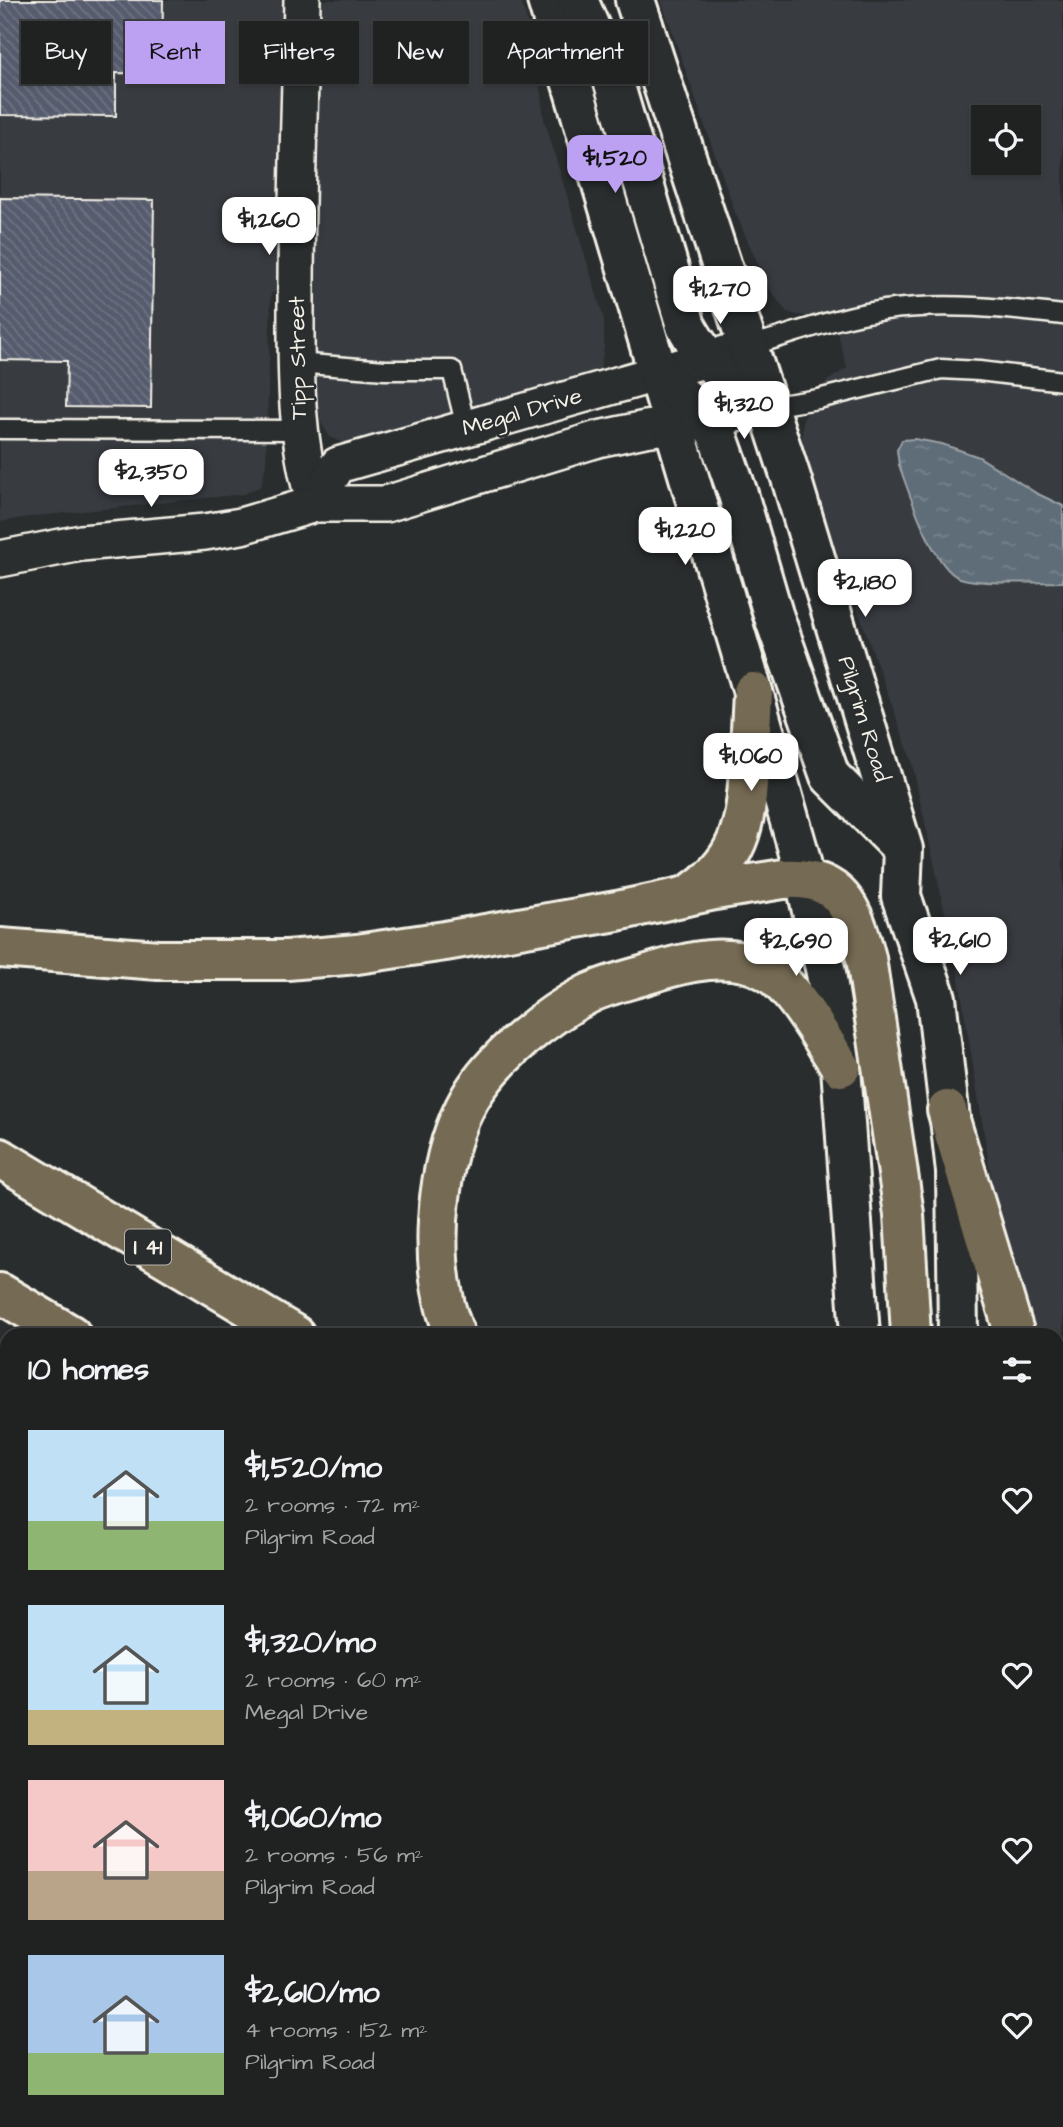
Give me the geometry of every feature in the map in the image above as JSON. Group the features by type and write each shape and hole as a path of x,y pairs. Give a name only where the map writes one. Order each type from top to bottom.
{"highway":[{"path":"685,897 722,868 740,838 746,811 753,692"},
{"path":"0,948 159,960 299,959 357,954 445,941 759,883 805,878 830,887 846,903 856,922 866,958 904,1214 911,1328"},
{"path":"453,1328 443,1299 437,1237 442,1178 454,1134 470,1098 493,1069 509,1050 547,1020 589,993 677,965 732,960 755,965 778,980 841,1067"},
{"path":"947,1110 1013,1328"},
{"name":"I 41","path":"0,1158 283,1328"},
{"path":"0,1293 59,1328"},
{"path":"0,1317 15,1328"}],"street":[{"name":"Tipp Street","path":"302,0 296,363 303,463 315,505"},
{"path":"547,0 658,373 691,423 753,692 805,878 830,994 841,1067 860,1328"},
{"path":"578,0 614,83 686,326 706,359 719,374 768,407"},
{"name":"Pilgrim Road","path":"635,0 749,346 903,849 901,895 936,998 957,1192 958,1328"},
{"name":"Megal Drive","path":"315,505 338,465 749,346"},
{"name":"Megal Drive","path":"0,559 81,543 205,532 241,526 315,505 386,504 585,443 645,429 691,423 768,407"},
{"path":"691,423 717,434 738,494 773,614 830,776 903,849"}],"lane":[{"path":"749,346 853,316 921,306 955,305 1063,315"},
{"path":"296,363 385,370 452,370 466,427"},
{"path":"768,407 818,399 941,369 1063,381"},
{"path":"0,429 299,430"}],"shaded area":[{"path":"0,0 521,0 527,21 483,21 483,84 540,84 544,119 604,319 604,348 598,380 353,447 330,437 321,423 317,398 314,288 271,293 266,464 261,486 244,494 0,522"},
{"path":"661,0 1063,0 1063,1328 1027,1328 994,1195 957,967 911,759 809,473 802,444 803,420 815,396 826,382 847,368 834,318 787,312 769,289 735,212"}],"water":[{"path":"915,439 942,444 979,457 1036,493 1063,506 1063,582 982,582 960,578 950,572 923,528 899,465 897,450 902,440"}],"building":[{"path":"0,0 163,0 163,21 125,21 125,73 116,73 116,116 0,115"},
{"path":"0,198 154,200 151,408 66,407 67,361 0,360"}]}
